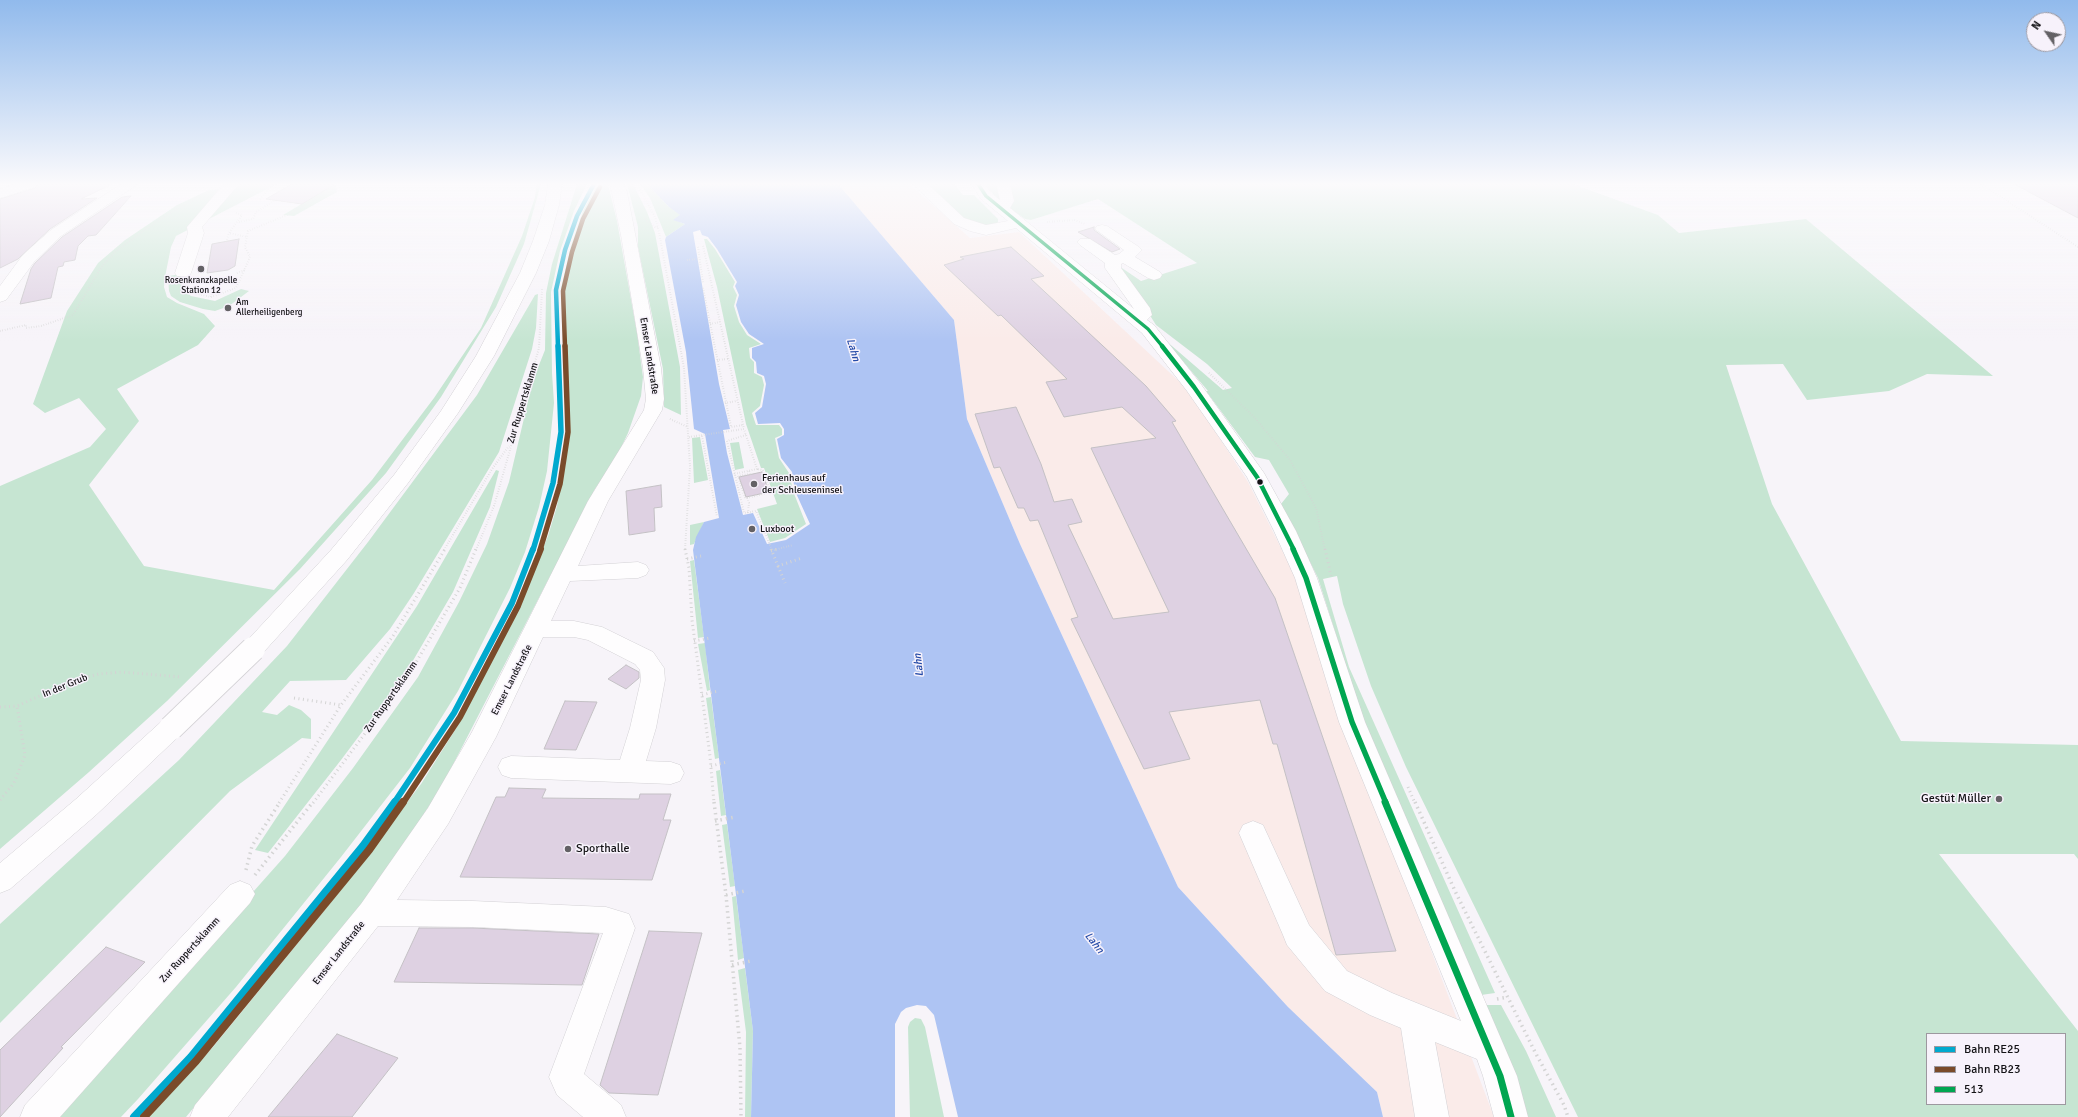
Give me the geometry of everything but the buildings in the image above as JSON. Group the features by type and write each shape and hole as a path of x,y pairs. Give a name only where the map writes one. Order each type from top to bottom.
{"street":[{"path":"0,298 28,259 54,236"},
{"path":"183,273 195,236"},
{"path":"0,880 86,807 172,728 253,649 339,555 401,479 453,407 486,356 512,305 542,236"},
{"name":"Emser Landstraße","path":"207,1117 371,912 438,816 483,737 564,574 598,501 653,410 655,399 629,236"},
{"path":"1039,236 1148,329 1199,393 1257,477 1285,531 1306,578 1352,722 1500,1076 1510,1117"},
{"path":"1113,236 1134,250 1119,259 1113,268 1142,308 1144,315 1136,318"},
{"path":"1085,242 1154,275"},
{"path":"564,574 638,570"},
{"path":"537,629 574,629 594,632 644,658 652,668 653,680 645,721 629,772"},
{"path":"511,767 672,773"},
{"path":"1253,833 1298,935 1336,981 1381,1004 1488,1048"},
{"name":"Zur Ruppertsklamm","path":"37,1117 240,894"},
{"path":"371,912 481,914 606,920 618,924 620,928 566,1077 569,1083 609,1117"},
{"path":"1415,1018 1432,1117"}],"path":[{"path":"0,331 26,325 26,328 41,326 73,315 102,266 116,251 137,236"},
{"path":"226,242 228,236"},
{"path":"183,273 187,288 190,292 211,297 236,288 246,270 250,257 245,247 247,237 243,236"},
{"path":"660,236 684,368 690,467 685,548 694,641 711,766 715,821 726,895 740,1048 740,1117"},
{"path":"2061,236 2078,247"},
{"path":"703,246 737,401 757,469"},
{"path":"698,247 703,283"},
{"path":"687,260 699,259"},
{"path":"700,267 707,266"},
{"path":"237,273 246,270"},
{"path":"211,297 214,285 227,283 227,276"},
{"name":"Zur Ruppertsklamm","path":"240,894 341,767 408,676 460,588 494,506 511,443 540,348 544,282"},
{"path":"703,288 731,427 743,425"},
{"path":"710,324 720,322"},
{"path":"717,360 728,359"},
{"path":"1204,369 1255,418 1290,460 1316,508 1332,584"},
{"path":"725,403 737,401"},
{"path":"689,437 744,429"},
{"path":"746,435 735,437 732,440 727,441 744,514 756,511 785,584"},
{"path":"702,436 717,517"},
{"path":"240,894 252,846 341,705 393,636 492,469 511,443"},
{"path":"734,474 748,470 763,470 771,492 747,498"},
{"path":"748,470 750,474 738,476 745,498 747,498 748,513"},
{"path":"771,551 793,545"},
{"path":"687,559 700,556"},
{"path":"778,566 802,558"},
{"path":"694,641 710,638"},
{"name":"In der Grub","path":"0,707 17,706 78,679 99,674 122,672 180,677"},
{"path":"702,695 718,691"},
{"path":"294,698 341,705"},
{"path":"0,800 14,784 25,755 17,706"},
{"path":"711,766 728,762"},
{"path":"1406,783 1455,891 1535,1052 1564,1105 1568,1117"},
{"path":"715,821 735,817"},
{"path":"726,895 745,891"},
{"path":"732,965 751,961"}],"shaded area":[{"path":"882,236 968,236 970,238 985,236 1023,236 1183,385 1211,425 1248,482 1296,578 1418,916 1494,1117 1383,1117 1377,1092 1288,1007 1178,887 1020,544 967,419 954,320"}],"green space":[{"path":"131,236 176,236 171,247 165,277 164,287 167,297 177,303 204,314 215,326 198,345 117,389 139,421 89,485 144,566 274,590 372,480 434,398 481,328 522,236 526,236 496,307 441,397 386,473 300,569 167,701 89,772 0,849 0,486 90,447 106,429 79,398 45,413 33,404 67,311 98,263"},
{"path":"561,236 565,236 560,251 551,292 554,403 547,471 539,507 525,552 510,588 458,691 410,768 341,857 236,987 121,1117 53,1117 285,856 353,768 418,677 459,602 487,544 509,482 533,380 545,350 546,293 552,264"},
{"path":"574,236 620,236 637,333 643,377 641,396 628,433 616,458 595,489 442,786 382,879 186,1117 149,1117 213,1047 324,911 421,784 457,727 517,611 548,536 557,506 565,459 568,425 561,288"},
{"path":"638,236 656,236 680,367 681,415 664,407 663,369 638,247"},
{"path":"1155,236 1826,236 1993,376 1927,374 1889,391 1807,400 1783,364 1726,365 1772,504 1901,741 2078,745 2078,859 2074,854 1939,854 2078,1031 2078,1117 1578,1117 1406,767 1371,686 1343,604 1337,576 1323,579 1349,667 1495,993 1481,995 1365,726 1318,578 1281,504 1289,494 1269,460 1255,457 1206,391 1208,391 1165,340 1223,390 1232,388 1207,364 1156,325 1119,266 1141,281 1197,263"},
{"path":"704,239 707,239 715,249 735,282 733,287 737,295 734,306 739,322 747,335 761,344 749,348 750,358 754,362 754,373 762,377 764,385 760,406 752,413 756,425 779,425 782,429 782,435 775,438 779,458 789,473 793,491 806,524 785,538 770,542 757,509 777,504 764,468 761,468 746,424 717,287"},
{"path":"181,274 182,289 191,296 215,301 241,289 249,291 229,306 215,311 203,309 180,302 171,296 169,291 168,276"},
{"path":"538,294 536,328 532,349 499,452 414,593 390,629 346,680 290,681 262,712 277,715 289,705 301,710 311,719 311,739 302,738 230,791 0,1023 0,924 179,760 287,646 368,542 477,395 535,295"},
{"path":"700,437 708,480 694,483 692,438"},
{"path":"739,442 744,468 735,470 730,443"},
{"path":"496,470 499,471 490,507 453,592 404,676 341,760 268,853 255,850 417,606"},
{"path":"704,522 694,544 690,545 690,525"},
{"path":"694,560 704,637 698,638 690,561"},
{"path":"705,643 710,690 707,691 698,644"},
{"path":"711,697 719,758 715,759 706,698"},
{"path":"720,770 726,815 721,816 716,771"},
{"path":"727,824 735,886 730,887 722,825"},
{"path":"736,896 744,958 738,960 732,897"},
{"path":"745,968 753,1031 751,1117 745,1117 746,1032 738,970"},
{"path":"1484,1005 1501,1005 1526,1051 1556,1117 1527,1117"},
{"path":"915,1018 921,1019 925,1027 944,1117 910,1117 908,1027 910,1022"}],"water":[{"name":"Lahn","path":"694,236 719,384 730,429 723,430 727,453 743,515 753,513 767,544 786,540 810,524 795,491 792,472 781,458 777,439 784,435 784,429 780,423 758,424 755,413 762,407 766,384 764,376 757,373 756,362 752,358 752,348 764,344 749,334 741,322 736,305 739,295 735,286 737,282 717,249 708,237 705,236 882,236 954,320 967,419 1020,544 1178,887 1288,1007 1377,1092 1383,1117 958,1117 934,1015 926,1006 917,1005 906,1008 901,1012 895,1024 895,1117 751,1117 753,1031 693,550 696,537 704,522 719,518 705,434 694,429 686,352 665,240 666,237"}],"rail line":[{"name":"RE25","path":"134,1117 191,1057 363,846 415,773 454,713 512,603 533,549 553,483 561,432 556,290 565,250 570,236"},
{"name":"RB23","path":"144,1117 196,1061 369,850 421,777 460,717 518,606 540,551 560,484 568,432 563,291 577,236"}],"transit line":[{"name":"513","path":"1035,236 1148,329 1194,387 1257,477 1285,531 1306,578 1352,722 1500,1076 1511,1117"}],"place":[{"name":"Rosenkranzkapelle Station 12","path":"201,269"},
{"name":"Am Allerheiligenberg","path":"228,308"},
{"name":"Ferienhaus auf der Schleuseninsel","path":"754,484"},
{"name":"Luxboot","path":"752,529"},
{"name":"Gestüt Müller","path":"1999,799"},
{"name":"Sporthalle","path":"568,849"}]}
